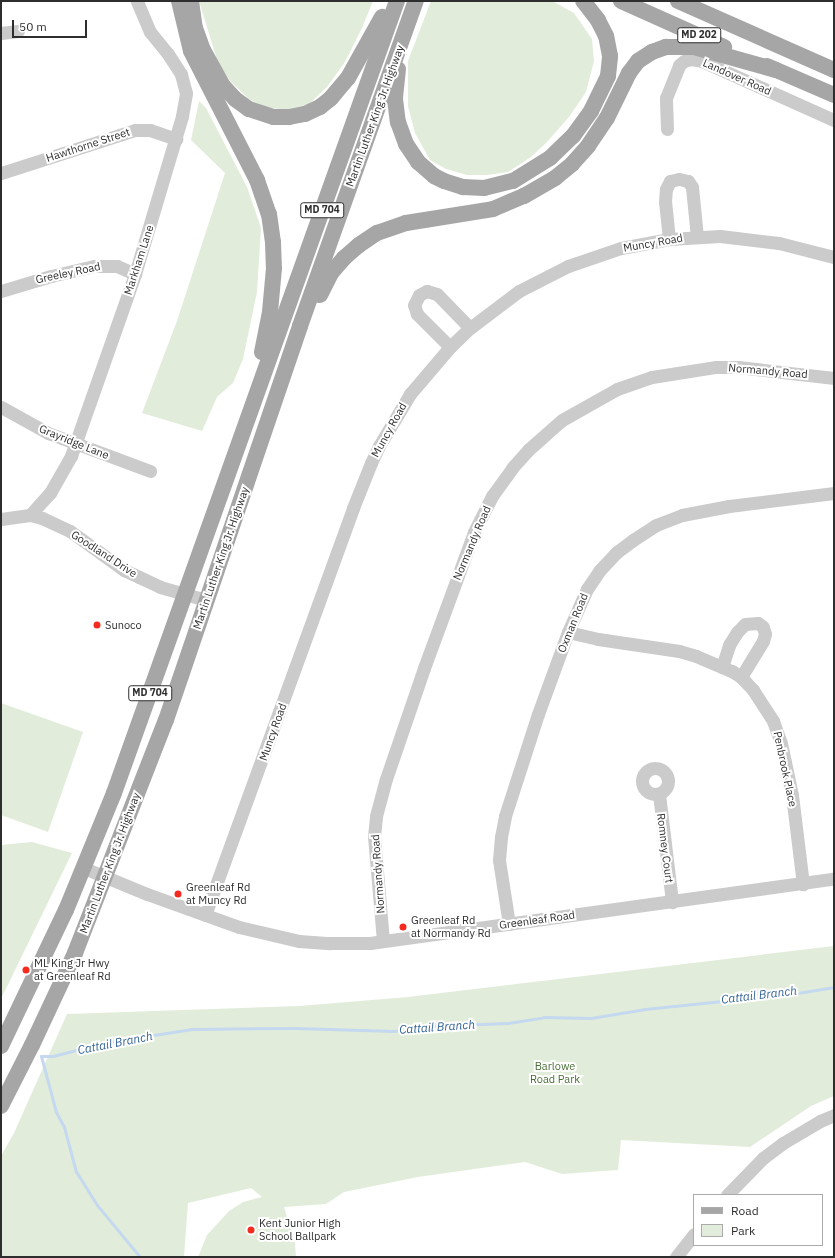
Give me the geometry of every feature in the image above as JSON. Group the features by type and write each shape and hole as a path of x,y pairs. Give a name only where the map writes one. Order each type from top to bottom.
{"main road":[{"path":"179,1 191,51 257,180 265,202 272,229 274,268 270,312 247,419"},
{"path":"191,1 195,28 203,50 213,70 226,90 249,109 265,115 282,117 298,116 312,111 326,102 337,91 362,55 390,1"},
{"name":"Martin Luther King Jr. Highway","path":"1,1046 84,868 114,793 396,1"},
{"name":"Martin Luther King Jr. Highway","path":"1,1106 32,1045 75,953 166,720 300,326 416,1"},
{"path":"407,25 397,76 395,99 398,122 406,144 418,162 434,176 453,185 484,188 513,181 550,158 573,136 598,98 610,66 609,46 603,28 583,1"},
{"name":"Landover Road","path":"621,1 834,96"},
{"name":"MD 202","path":"678,1 834,70"},
{"path":"701,1 721,20"},
{"path":"280,388 307,328 321,291 338,265 351,251 377,233 396,225 493,209 545,185 572,164 588,146 607,118 629,73 645,56 666,47 694,47 776,70"}],"street":[{"name":"Markham Lane","path":"30,515 39,507 60,478 75,444 135,274 176,139 186,93 181,74 150,32 137,1"},
{"path":"1,34 18,30"},
{"name":"Landover Road","path":"667,129 666,98 679,65 684,61 691,59 702,61 834,120"},
{"name":"Hawthorne Street","path":"1,173 136,130 150,130 176,139"},
{"path":"669,239 665,202 666,189 670,181 679,179 688,181 692,187 697,237"},
{"name":"Muncy Road","path":"206,915 353,508 371,463 382,440 410,394 450,347 470,328 520,292 568,266 622,248 669,239 697,237 738,238 779,243 834,257"},
{"name":"Greeley Road","path":"1,290 94,266 117,266 135,274"},
{"path":"450,347 417,314 414,305 419,295 427,291 437,294 470,328"},
{"name":"Normandy Road","path":"383,941 374,836 376,816 386,779 424,668 471,539 492,496 512,468 528,450 562,420 617,389 652,377 716,367 738,367 834,378"},
{"name":"Grayridge Lane","path":"1,407 20,419 75,444 150,471"},
{"name":"Oxman Road","path":"509,924 499,860 502,827 510,796 568,632 587,589 599,571 617,552 656,525 670,519 698,511 834,493"},
{"name":"Goodland Drive","path":"1,519 30,515 42,518 70,531 124,570 160,587 206,600"},
{"path":"722,667 729,645 737,632 746,624 751,622 758,623 763,628 765,634 763,641 741,677"},
{"name":"Penbrook Place","path":"568,632 604,640 679,651 696,656 741,677 760,699 778,731 792,795 803,884"},
{"name":"Romney Court","path":"658,794 672,902"},
{"name":"Greenleaf Road","path":"84,868 239,927 299,941 330,944 370,943 834,879"},
{"path":"728,1194 763,1158 782,1143 820,1121 834,1116"},
{"path":"676,1257 693,1235"}],"green space":[{"path":"199,1 373,1 362,28 345,62 327,87 309,104 286,110 265,107 249,99 231,82 218,63"},
{"path":"431,1 552,1 574,13 592,39 594,61 586,92 569,117 547,142 531,157 508,172 487,175 467,175 446,169 430,160 415,133 408,106 408,61"},
{"path":"199,101 206,108 247,187 261,228 257,292 243,359 233,383 217,397 202,431 142,413 177,321 225,173 191,140"},
{"path":"1,703 83,732 48,832 1,815"},
{"path":"32,842 72,853 1,999 1,845"},
{"name":"Barlowe Road Park","path":"834,946 834,1096 811,1106 750,1147 621,1140 618,1170 562,1174 525,1162 418,1177 344,1192 326,1204 284,1207 295,1243 296,1257 198,1257 207,1235 229,1211 243,1202 262,1197 251,1188 188,1203 184,1257 1,1257 1,1156 14,1133 67,1014 299,1006 408,997"}],"waterway":[{"name":"Cattail Branch","path":"140,1257 97,1205 76,1172 64,1127 56,1112 41,1056 53,1056 103,1043 192,1029 295,1028 394,1031 428,1026 508,1023 544,1017 591,1018 645,1009 791,994 834,987"}],"place":[{"name":"Sunoco","path":"97,625"},
{"name":"Greenleaf Rd at Muncy Rd","path":"178,894"},
{"name":"Greenleaf Rd at Normandy Rd","path":"403,927"},
{"name":"ML King Jr Hwy at Greenleaf Rd","path":"26,970"},
{"name":"Kent Junior High School Ballpark","path":"251,1230"}]}
